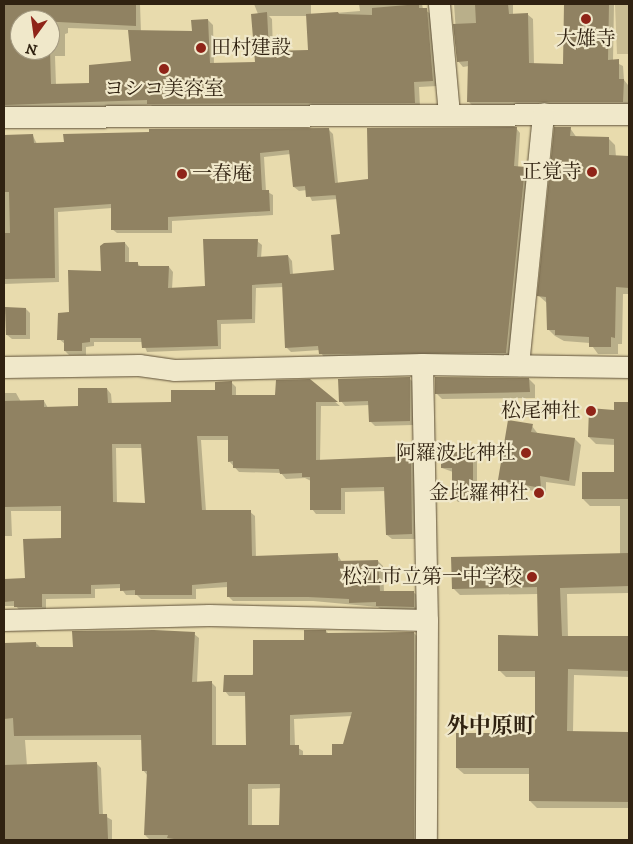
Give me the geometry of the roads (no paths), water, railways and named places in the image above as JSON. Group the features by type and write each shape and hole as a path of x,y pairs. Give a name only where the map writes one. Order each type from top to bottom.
{"street":[{"path":"440,4 449,114"},
{"path":"518,365 543,113"},
{"path":"4,117 629,114"},
{"path":"422,364 427,620 426,840"},
{"path":"4,367 139,365 174,370 422,364 629,367"},
{"path":"4,620 209,615 427,620"}],"place":[{"name":"大雄寺","path":"586,19"},
{"name":"田村建設","path":"201,48"},
{"name":"ヨシコ美容室","path":"164,69"},
{"name":"正覚寺","path":"592,172"},
{"name":"一春庵","path":"182,174"},
{"name":"松尾神社","path":"591,411"},
{"name":"阿羅波比神社","path":"526,453"},
{"name":"金比羅神社","path":"539,493"},
{"name":"松江市立第一中学校","path":"532,577"}],"district":[{"name":"外中原町","path":"491,727"}]}
